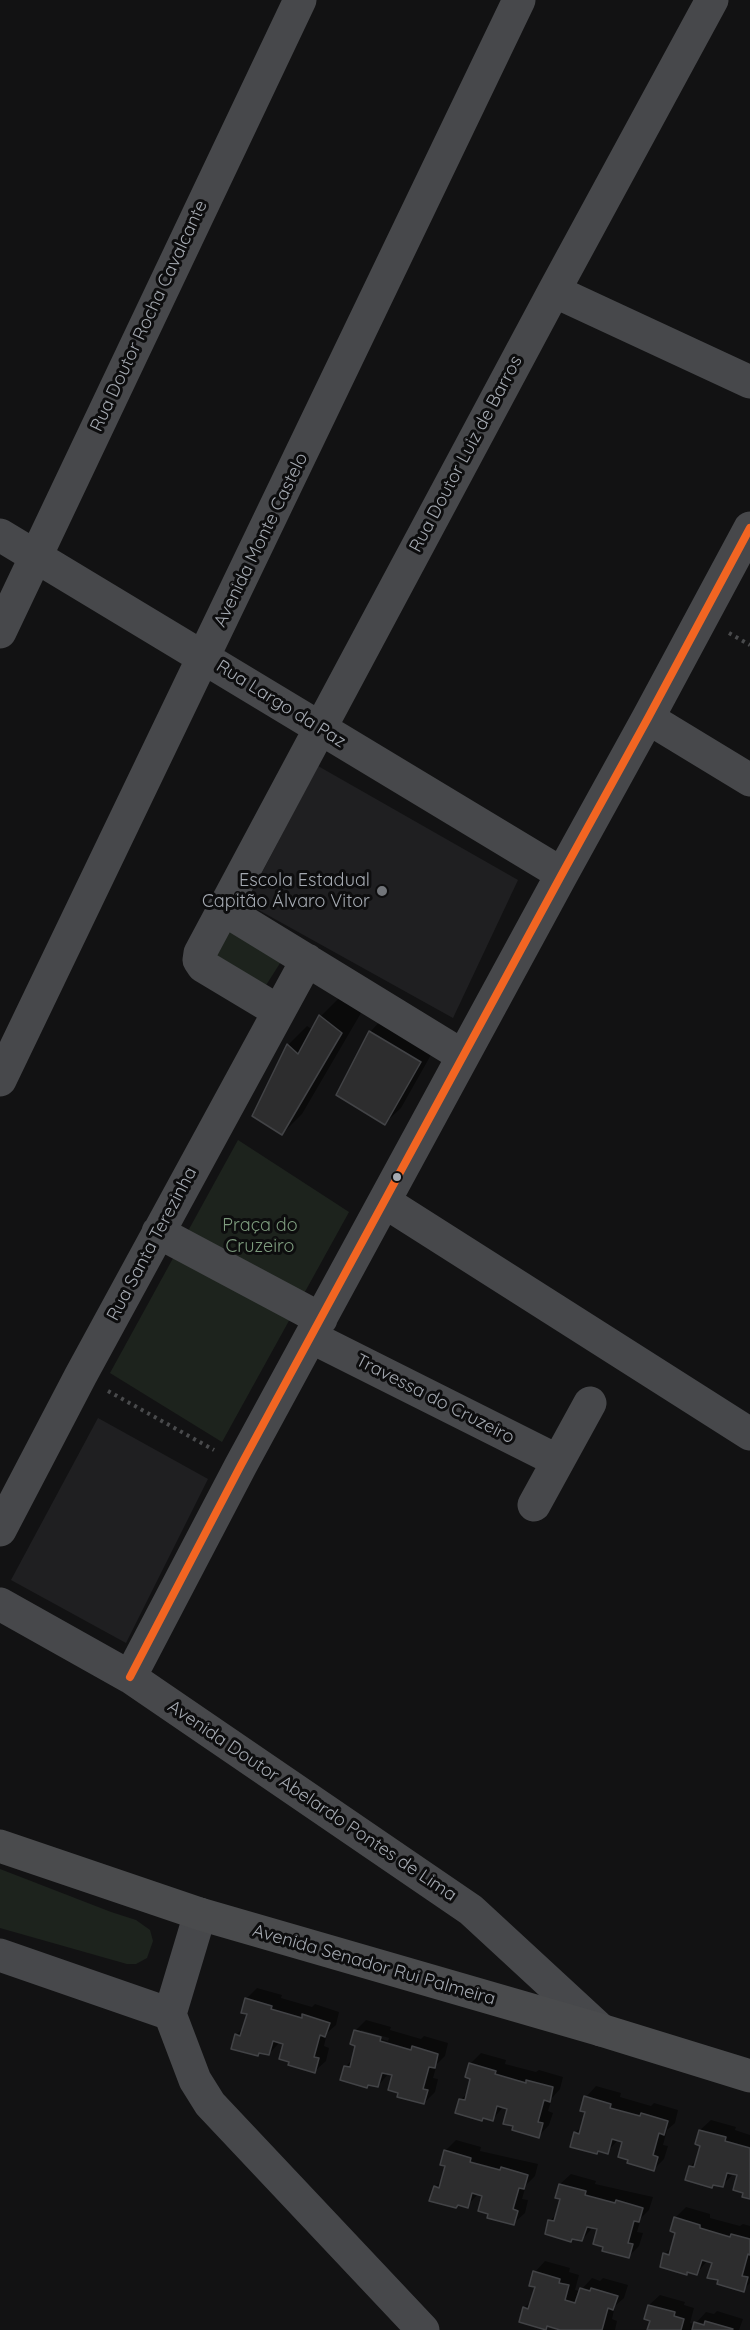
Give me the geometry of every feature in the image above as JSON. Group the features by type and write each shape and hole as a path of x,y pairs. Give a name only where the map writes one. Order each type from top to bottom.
{"main road":[{"name":"Avenida Senador Rui Palmeira","path":"0,1846 200,1914 602,2030 750,2076"}],"street":[{"name":"Rua Doutor Rocha Cavalcante","path":"0,632 300,0"},
{"name":"Avenida Monte Castelo","path":"0,1080 519,0"},
{"name":"Rua Doutor Luiz de Barros","path":"278,1011 203,966 200,952 712,0"},
{"path":"554,291 750,382"},
{"path":"130,1677 241,1466 750,528"},
{"name":"Rua Largo da Paz","path":"0,535 561,874"},
{"path":"648,718 750,780"},
{"path":"224,909 463,1056"},
{"name":"Rua Santa Terezinha","path":"0,1530 81,1375 307,960"},
{"path":"385,1202 750,1434"},
{"name":"Travessa do Cruzeiro","path":"159,1232 316,1328 558,1461"},
{"path":"534,1505 590,1403"},
{"name":"Avenida Doutor Abelardo Pontes de Lima","path":"0,1605 130,1677 471,1910 602,2030"},
{"path":"200,1914 170,2014 195,2080 210,2104 423,2330"},
{"path":"0,1955 170,2014"}],"path":[{"path":"725,630 750,645"},
{"path":"81,1375 241,1466"}],"shaded area":[{"name":"Escola Estadual Capitão Álvaro Vitor","path":"318,766 518,880 453,1018 246,903"},
{"path":"98,1418 208,1479 126,1643 11,1580"}],"green space":[{"path":"230,924 282,960 263,990 207,960"},
{"name":"Praça do Cruzeiro","path":"238,1140 349,1212 222,1442 110,1373"},
{"path":"0,1869 136,1920 150,1930 153,1941 147,1958 136,1964 127,1964 0,1928"}],"building":[{"path":"319,1015 342,1033 282,1135 252,1116 287,1044 298,1054"},
{"path":"369,1031 421,1062 385,1125 336,1095"},
{"path":"245,1998 272,2006 271,2009 302,2018 302,2014 330,2023 325,2037 320,2035 314,2057 319,2058 315,2073 288,2065 289,2062 279,2059 283,2044 273,2041 269,2055 259,2053 258,2056 231,2049 235,2034 240,2036 247,2014 241,2013"},
{"path":"354,2030 381,2037 380,2041 411,2050 412,2046 438,2054 435,2068 429,2067 423,2089 428,2090 424,2104 397,2097 398,2093 388,2090 392,2075 382,2073 378,2087 368,2085 367,2088 340,2080 344,2066 350,2067 355,2046 350,2044"},
{"path":"469,2063 526,2083 526,2080 553,2087 550,2102 544,2100 538,2122 543,2123 539,2138 512,2130 513,2126 503,2124 507,2109 497,2106 493,2121 483,2118 482,2121 455,2113 459,2099 465,2100 470,2079 465,2077"},
{"path":"584,2096 611,2104 610,2108 640,2116 641,2113 668,2121 664,2135 659,2133 653,2155 658,2157 654,2171 627,2163 628,2160 618,2157 622,2142 612,2139 608,2154 598,2151 597,2154 570,2147 574,2132 579,2134 585,2112 580,2111"},
{"path":"699,2130 726,2137 725,2141 750,2148 750,2199 742,2197 743,2193 733,2190 737,2175 727,2173 723,2187 713,2185 712,2188 685,2180 689,2166 694,2167 700,2146 695,2144"},
{"path":"444,2150 471,2158 470,2162 500,2170 501,2167 528,2175 524,2189 519,2188 513,2209 518,2211 514,2225 487,2218 488,2214 478,2211 482,2196 472,2193 468,2208 458,2205 456,2208 429,2201 434,2186 439,2188 445,2166 440,2165"},
{"path":"559,2184 586,2191 585,2195 615,2203 616,2200 643,2208 639,2222 634,2221 628,2243 633,2244 629,2258 602,2251 603,2247 593,2244 597,2229 587,2227 582,2241 572,2239 571,2242 545,2234 548,2220 554,2221 560,2199 555,2198"},
{"path":"674,2217 730,2237 731,2234 750,2239 750,2255 748,2254 742,2276 748,2277 744,2292 717,2284 718,2280 707,2278 712,2263 702,2260 697,2275 687,2272 687,2275 660,2267 663,2253 669,2255 675,2233 670,2231"},
{"path":"533,2271 560,2279 559,2283 569,2285 565,2300 575,2303 580,2288 590,2291 591,2288 618,2296 613,2310 608,2308 602,2330 560,2330 547,2326 546,2330 519,2322 523,2307 528,2309 535,2287 529,2286"},
{"path":"648,2305 675,2312 674,2316 684,2319 681,2330 647,2330 650,2321 644,2319"},
{"path":"705,2321 733,2329 692,2330 694,2322 704,2325"}],"transit line":[{"path":"130,1677 241,1465 750,528"}],"place":[{"name":"Escola Estadual Capitão Álvaro Vitor","path":"382,891"}]}
